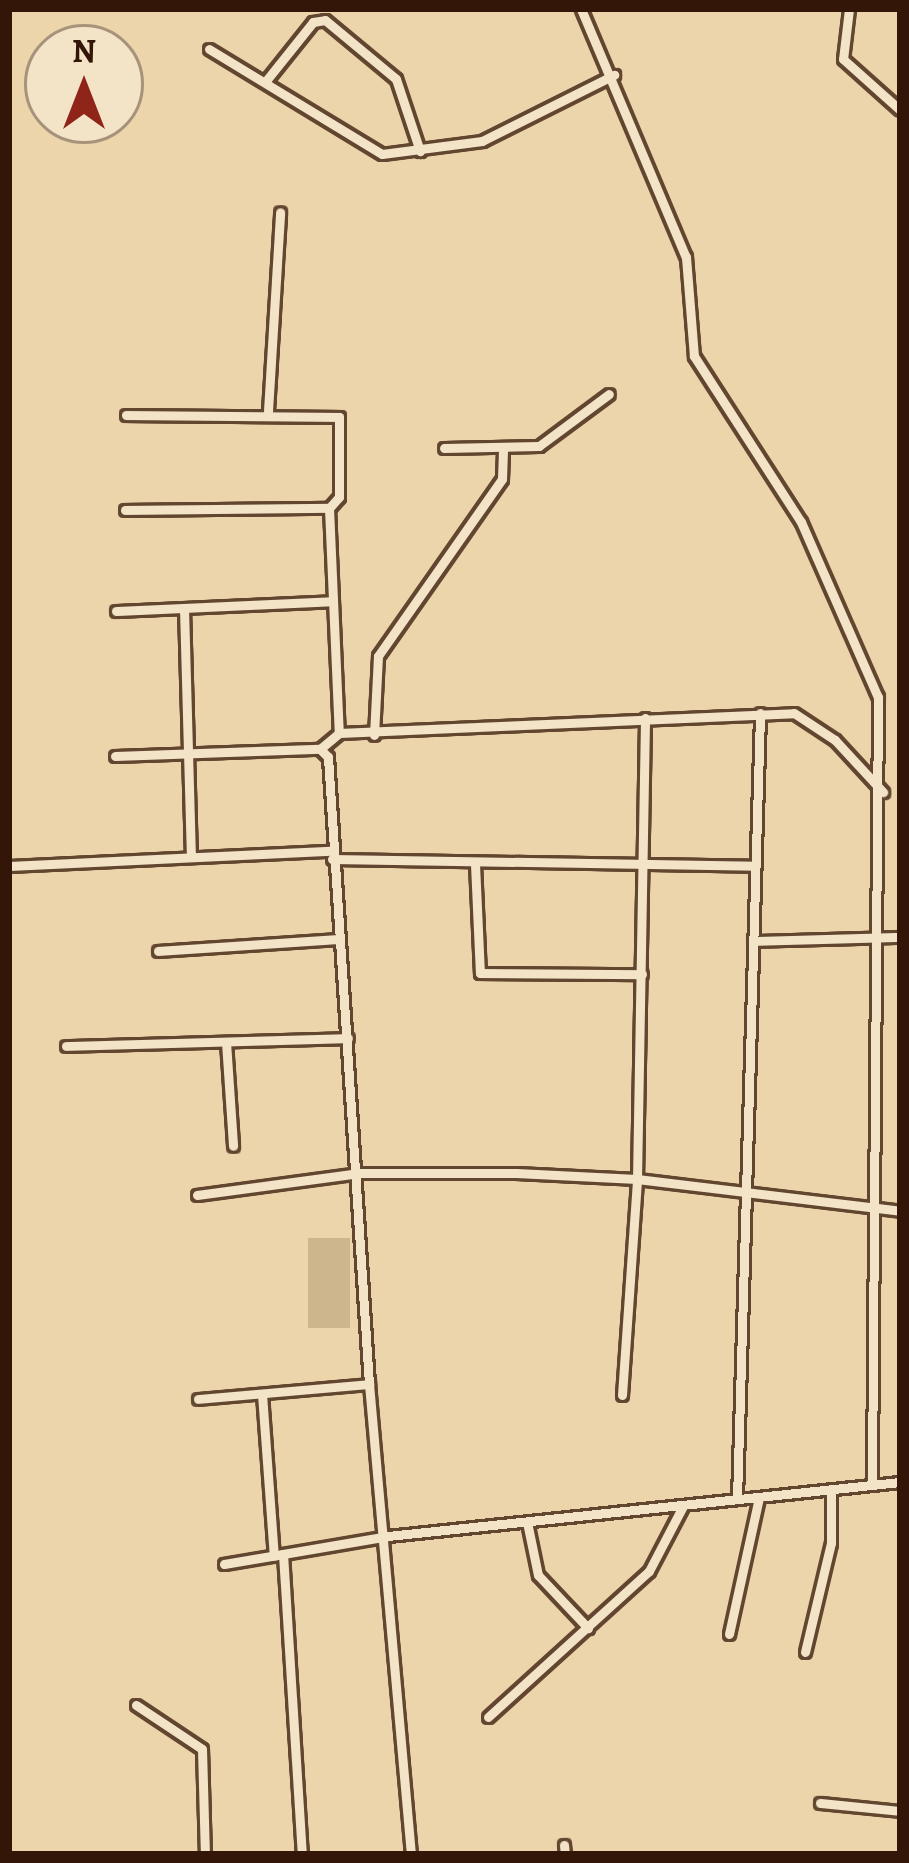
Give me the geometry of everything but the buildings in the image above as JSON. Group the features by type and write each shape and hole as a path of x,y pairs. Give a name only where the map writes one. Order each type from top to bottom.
{"street":[{"path":"581,9 614,75 690,271 694,356 793,507 870,667 883,722 872,1484"},
{"path":"849,9 844,59 900,110"},
{"path":"265,82 313,22 325,20 397,79 420,151"},
{"path":"209,49 377,153 482,141 614,75"},
{"path":"268,411 280,212"},
{"path":"444,448 503,450 560,437 609,394"},
{"path":"126,415 268,411 339,416 339,497 329,508 339,734"},
{"path":"374,735 378,656 502,478 503,450"},
{"path":"125,510 329,508"},
{"path":"116,611 333,601"},
{"path":"184,608 191,855"},
{"path":"115,756 320,749 339,734 760,713 812,720 883,792"},
{"path":"737,1499 760,713"},
{"path":"622,1395 637,1179 645,718"},
{"path":"320,749 330,767 338,940 360,1173 369,1384 411,1854"},
{"path":"9,866 191,855 332,855 475,864 755,866"},
{"path":"475,864 480,974 642,974"},
{"path":"753,941 900,937"},
{"path":"158,951 338,940"},
{"path":"66,1046 348,1038"},
{"path":"226,1042 233,1146"},
{"path":"197,1195 360,1173 637,1179 900,1211"},
{"path":"198,1399 369,1384"},
{"path":"262,1394 302,1854"},
{"path":"224,1564 382,1537 900,1482"},
{"path":"805,1652 830,1544 830,1489"},
{"path":"729,1634 759,1497"},
{"path":"488,1717 656,1563 682,1506"},
{"path":"527,1522 538,1575 588,1628"},
{"path":"136,1705 202,1749 205,1854"},
{"path":"820,1803 900,1811"}],"shaded area":[{"path":"308,1238 350,1238 350,1328 308,1328"}]}
